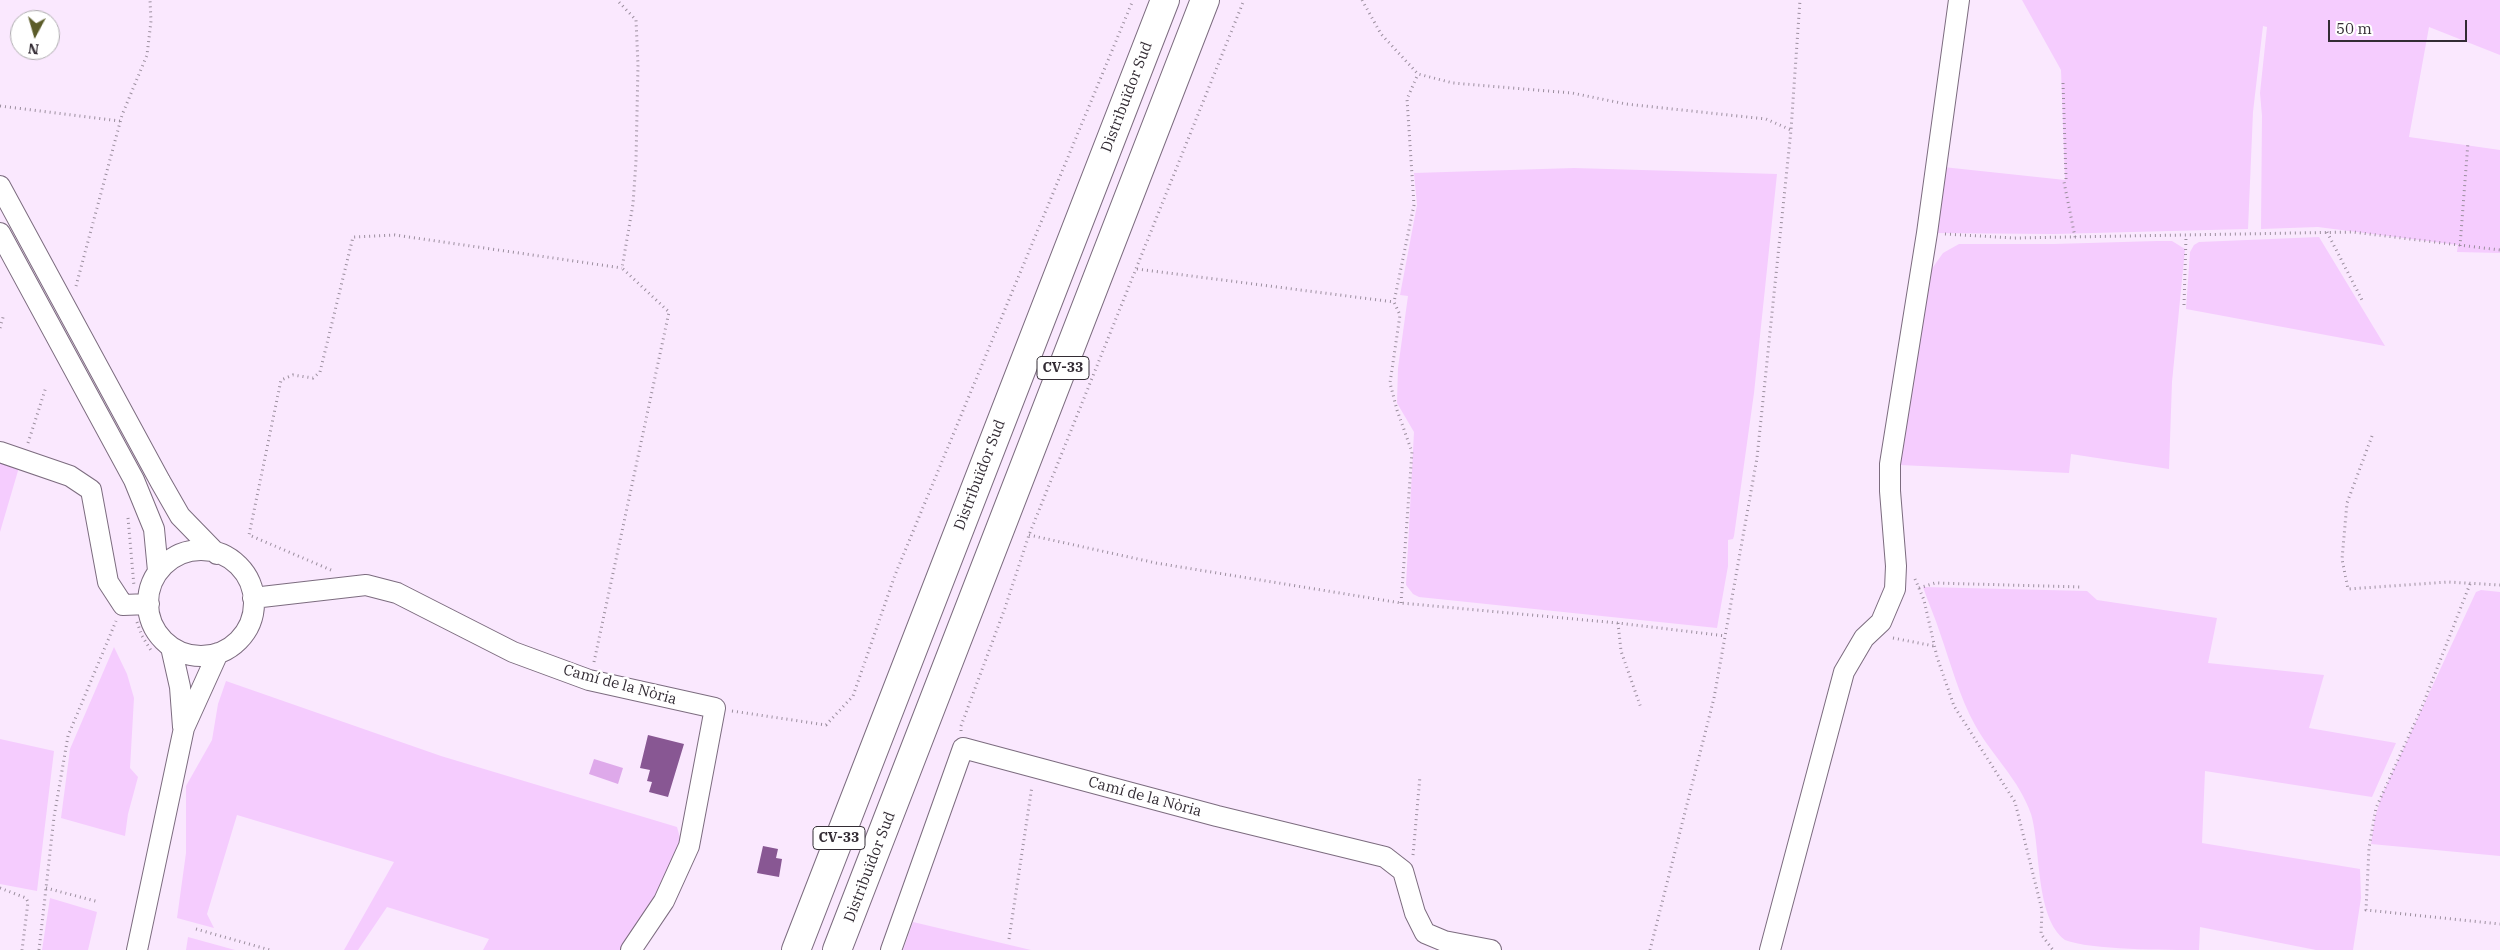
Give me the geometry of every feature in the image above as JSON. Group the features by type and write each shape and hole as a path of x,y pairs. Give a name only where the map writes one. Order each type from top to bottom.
{"highway":[{"name":"Distribuïdor Sud","path":"796,950 1165,0"},
{"name":"Distribuïdor Sud","path":"837,950 1204,0"}],"street":[{"path":"1770,950 1844,672 1864,638 1880,622 1895,589 1896,566 1890,491 1890,464 1927,233 1959,0"},
{"path":"0,186 69,316 180,516 217,554"},
{"path":"0,233 134,480 154,529 158,572"},
{"path":"0,452 70,476 92,490 108,582 123,604 149,604"},
{"path":"202,550 217,554 225,556 241,568 250,583 254,606 247,630 235,644 218,653 205,656 187,654 171,647 155,630 148,613 150,588 158,572 175,557 184,553 202,550"},
{"name":"Camí de la Nòria","path":"253,598 366,585 397,593 513,652 589,680 715,708"},
{"path":"171,647 180,687 184,728"},
{"path":"137,950 184,728 218,653"},
{"path":"631,950 664,901 689,846 715,708"},
{"name":"Camí de la Nòria","path":"963,748 1385,857 1403,871 1415,913 1426,933 1444,941 1491,950"},
{"path":"891,950 963,748"}],"path":[{"path":"69,316 120,121 147,56 151,21 150,0"},
{"path":"617,0 636,20 638,64 634,196 622,268"},
{"path":"715,708 826,725 853,696 895,575 1133,0"},
{"path":"963,748 961,726 1005,608 1029,535 1078,417 1095,367 1138,269 1244,0"},
{"path":"1362,0 1381,34 1418,74 1453,83 1572,93 1626,104 1766,119 1791,130"},
{"path":"1650,950 1714,698 1757,458 1791,130 1800,0"},
{"path":"1401,603 1412,452 1396,410 1390,383 1400,315 1394,302 1414,204 1407,99 1418,74"},
{"path":"2063,83 2066,178 2064,182 2074,237"},
{"path":"0,106 120,121"},
{"path":"2460,246 2468,142"},
{"path":"2326,232 2362,300"},
{"path":"1927,233 2014,238 2186,237 2353,232 2500,250"},
{"path":"366,585 249,535 281,380 293,375 313,378 320,372 353,237 395,235 622,268 669,312 589,680"},
{"path":"2184,305 2186,237"},
{"path":"1138,269 1394,302"},
{"path":"0,328 4,314"},
{"path":"23,460 46,387"},
{"path":"2372,436 2346,503 2342,560 2348,589 2448,582 2500,585"},
{"path":"1029,535 1156,563 1401,603 1618,623 1726,636"},
{"path":"1896,566 1915,579 1919,588 1934,646 1954,706 2015,802 2042,910 2041,934 2053,950"},
{"path":"1919,588 1935,583 2082,588"},
{"path":"2470,584 2422,707 2376,808 2369,848 2366,910 2500,924"},
{"path":"39,950 54,817 68,736 123,604"},
{"path":"1618,623 1621,651 1641,708"},
{"path":"1873,629 1883,636 1934,646"},
{"path":"1009,938 1035,768"},
{"path":"1413,857 1420,776"},
{"path":"0,888 26,898 28,902 22,950"},
{"path":"46,888 99,902"},
{"path":"196,929 270,950"}],"shaded area":[{"path":"2022,0 2500,0 2500,55 2429,27 2409,137 2500,150 2500,253 2457,252 2458,245 2318,227 2261,229 2262,116 2260,93 2267,27 2263,26 2253,112 2248,229 2054,234 1933,233 1943,167 2065,180 2061,70"},
{"path":"1574,168 1777,174 1754,393 1734,536 1733,539 1728,540 1728,566 1717,628 1419,597 1413,594 1406,585 1414,432 1397,403 1398,368 1408,296 1400,295 1417,205 1414,173"},
{"path":"2319,237 2385,346 2186,309 2190,252 2194,245 2199,242"},
{"path":"2172,241 2185,249 2172,382 2169,469 2071,454 2069,473 1900,465 1931,270 1943,253 1959,244"},
{"path":"0,456 20,464 0,532"},
{"path":"1923,587 2087,591 2097,600 2217,618 2208,663 2324,675 2309,728 2396,743 2372,797 2205,771 2202,843 2360,869 2361,898 2353,950 2316,950 2200,927 2199,950 2110,948 2065,940 2055,930 2048,916 2040,881 2034,828 2026,801 1969,714"},
{"path":"2481,590 2500,592 2500,856 2371,844 2375,817 2382,795 2476,592"},
{"path":"114,647 127,674 134,698 130,768 138,777 128,814 125,836 61,818 70,749"},
{"path":"226,681 441,756 677,827 682,845 681,855 626,950 483,950 489,939 387,907 358,950 344,950 394,862 237,815 207,914 214,928 177,918 186,853 186,786 212,740 218,704"},
{"path":"0,739 54,751 37,891 0,884"},
{"path":"594,759 623,768 618,784 589,774"},
{"path":"50,898 97,912 88,950 42,950"},
{"path":"913,922 1031,950 903,950"},
{"path":"188,937 235,950 186,950"}],"building":[{"path":"648,735 684,744 668,797 649,792 652,782 647,781 650,770 640,768"},
{"path":"763,846 778,849 776,858 782,859 779,877 757,873"}]}
